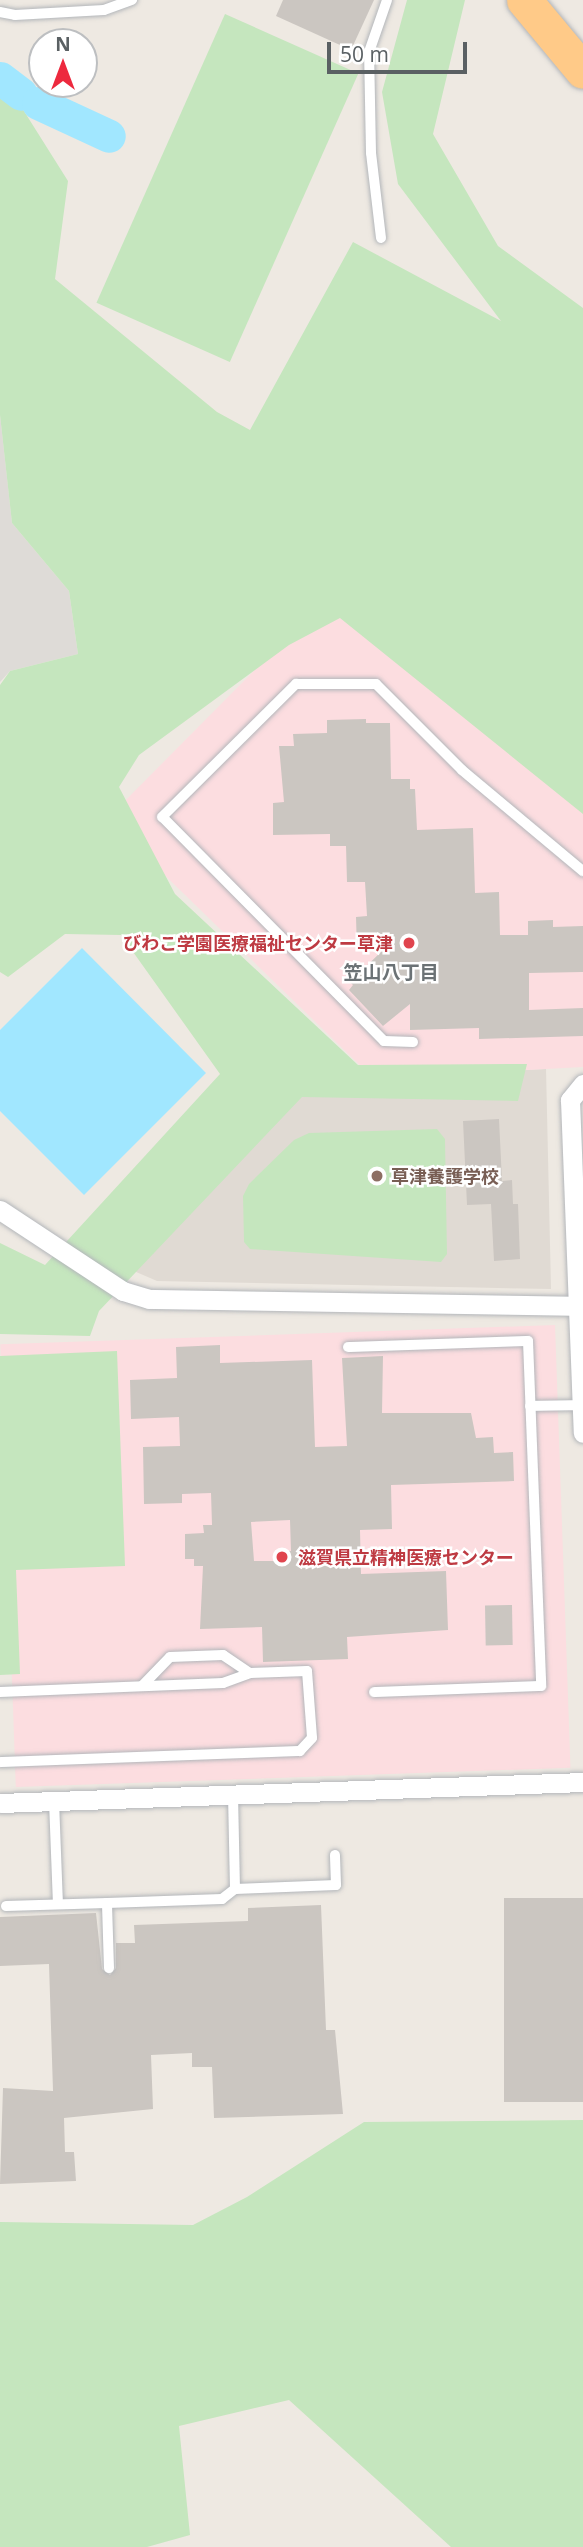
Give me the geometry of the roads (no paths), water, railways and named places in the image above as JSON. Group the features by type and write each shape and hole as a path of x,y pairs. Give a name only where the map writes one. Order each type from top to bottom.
{"highway":[{"path":"524,0 583,71"},
{"path":"543,0 583,46"}],"street":[{"path":"583,1084 570,1100 583,1433"},
{"path":"0,1210 123,1291 149,1299 578,1306"},
{"path":"0,1803 583,1782"}],"lane":[{"path":"0,12 15,16 132,0"},
{"path":"381,238 371,153 369,52 387,0"},
{"path":"413,1042 384,1041 162,817 296,684 376,684 462,770 583,870"},
{"path":"348,1347 528,1340 541,1686 374,1692"},
{"path":"530,1406 582,1405"},
{"path":"142,1686 170,1657 223,1655 250,1674"},
{"path":"0,1692 223,1684 250,1674 307,1671 312,1738 300,1751 0,1762"},
{"path":"233,1794 235,1889"},
{"path":"54,1801 58,1904"},
{"path":"6,1906 222,1899 235,1889 336,1885 335,1855"},
{"path":"107,1902 109,1968"}],"water":[{"path":"82,948 206,1073 84,1195 0,1111 0,1030"}],"waterway":[{"path":"0,78 21,94"},
{"path":"38,103 109,136"}],"place":[{"name":"びわこ学園医療福祉センター草津","path":"409,943"},
{"name":"草津養護学校","path":"377,1176"},
{"name":"滋賀県立精神医療センター","path":"282,1557"}],"district":[{"name":"笠山八丁目","path":"391,973"}]}
